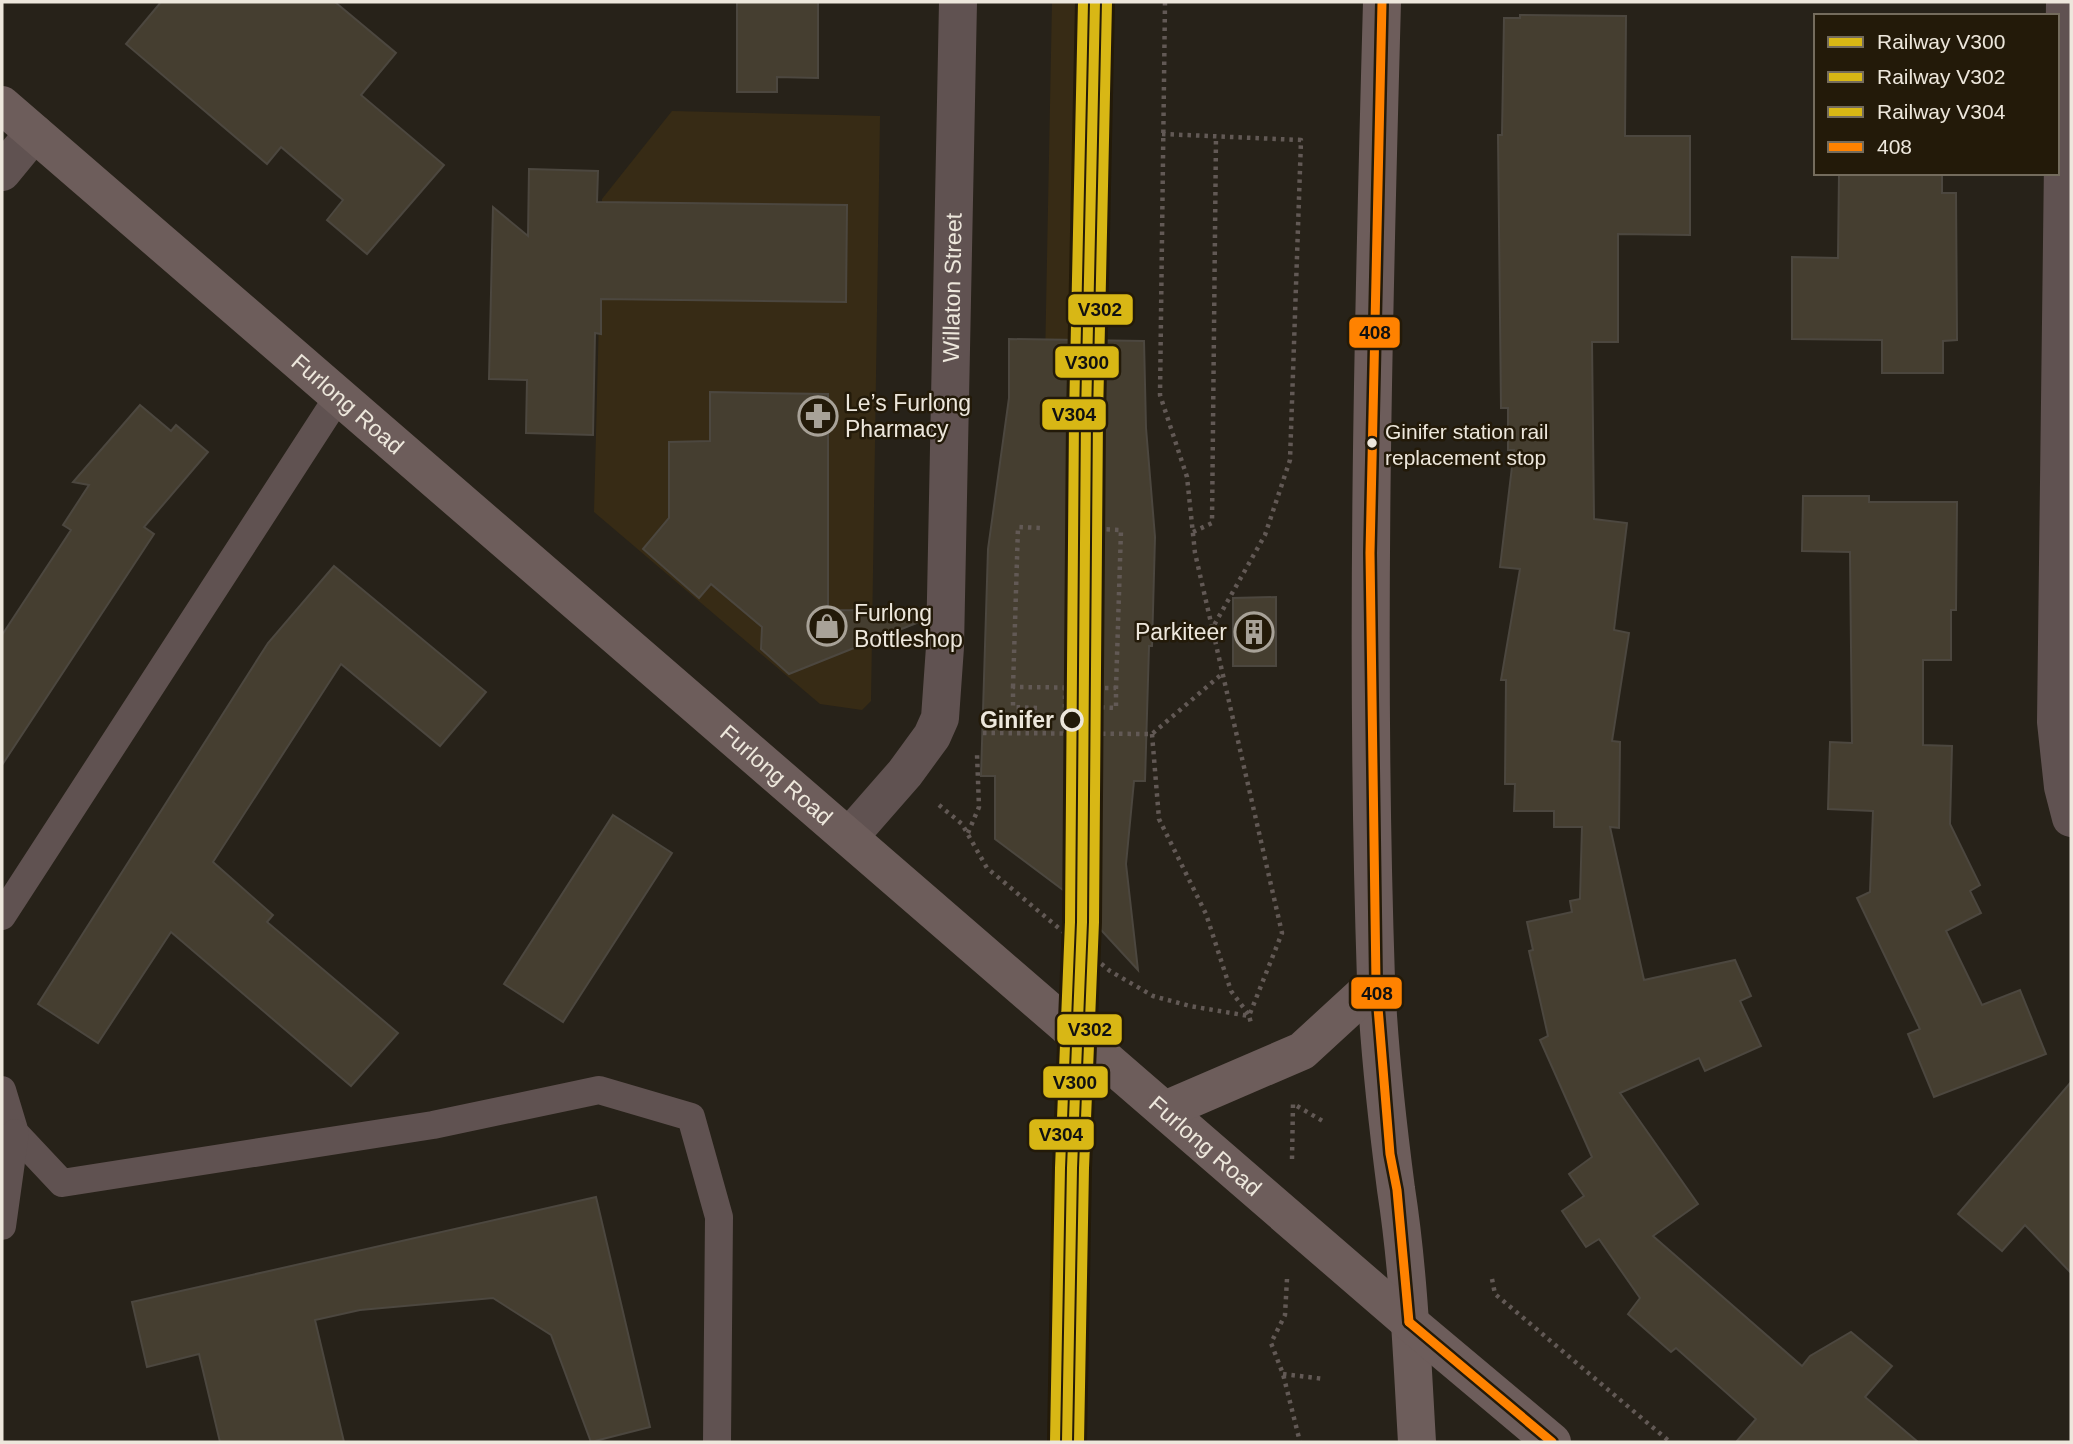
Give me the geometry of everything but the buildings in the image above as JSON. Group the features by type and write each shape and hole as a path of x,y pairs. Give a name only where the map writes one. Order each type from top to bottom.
{"main road":[{"path":"1382,2 1370,553 1376,983 1390,1154 1409,1322 1417,1442"},
{"name":"Furlong Road","path":"2,105 1409,1322 1552,1442"},
{"path":"1151,1099 1272,1066 1302,1051 1376,983"}],"street":[{"name":"Willaton Street","path":"849,837 918,758 940,718 945,647 957,2"},
{"path":"2065,2 2056,722 2063,787 2071,818"},
{"path":"2,172 34,133"}],"lane":[{"path":"2,916 338,397"},
{"path":"2,1090 15,1133 2,1226"},
{"path":"15,1133 62,1184 433,1125 599,1090 691,1117 719,1217 717,1442"}],"path":[{"path":"1165,2 1160,395 1187,477 1193,532 1212,628 1282,933 1250,1016"},
{"path":"1162,134 1301,140 1290,460 1265,535 1212,628"},
{"path":"1193,532 1212,523 1216,136"},
{"path":"1037,708 1013,707 1013,687 1018,527 1041,528"},
{"path":"1095,707 1116,708 1121,530 1098,529"},
{"path":"975,733 1153,734 1223,673"},
{"path":"1065,686 1065,733"},
{"path":"1013,687 1116,688"},
{"path":"1153,734 1159,819 1206,914 1231,991 1250,1016 1254,1037 1293,1104 1293,1130"},
{"path":"936,803 962,824 987,869 1110,971 1153,996 1190,1006 1250,1016"},
{"path":"1293,1104 1326,1123"},
{"path":"1492,1279 1494,1294 1670,1442"},
{"path":"1285,1315 1271,1343 1283,1374 1300,1442"},
{"path":"1283,1374 1324,1379"}],"shaded area":[{"path":"1052,2 1108,2 1098,529 1045,362"},
{"path":"672,111 880,116 871,701 862,710 820,704 594,512 602,199"}],"rail line":[{"name":"V304","path":"1055,1442 1060,1168 1070,922 1074,417 1083,2"},
{"name":"V300","path":"1067,1442 1072,1168 1082,922 1086,417 1095,2"},
{"name":"V302","path":"1079,1442 1084,1168 1094,922 1098,417 1107,2"}],"transit line":[{"name":"408","path":"1382,2 1370,553 1376,983 1390,1154 1397,1190 1409,1322"},
{"name":"408","path":"1409,1322 1552,1442"}],"place":[{"name":"Le’s Furlong Pharmacy","path":"818,416"},
{"name":"Ginifer station rail replacement stop","path":"1372,443"},
{"name":"Furlong Bottleshop","path":"827,626"},
{"name":"Parkiteer","path":"1254,632"},
{"name":"Ginifer","path":"1072,720"}]}
